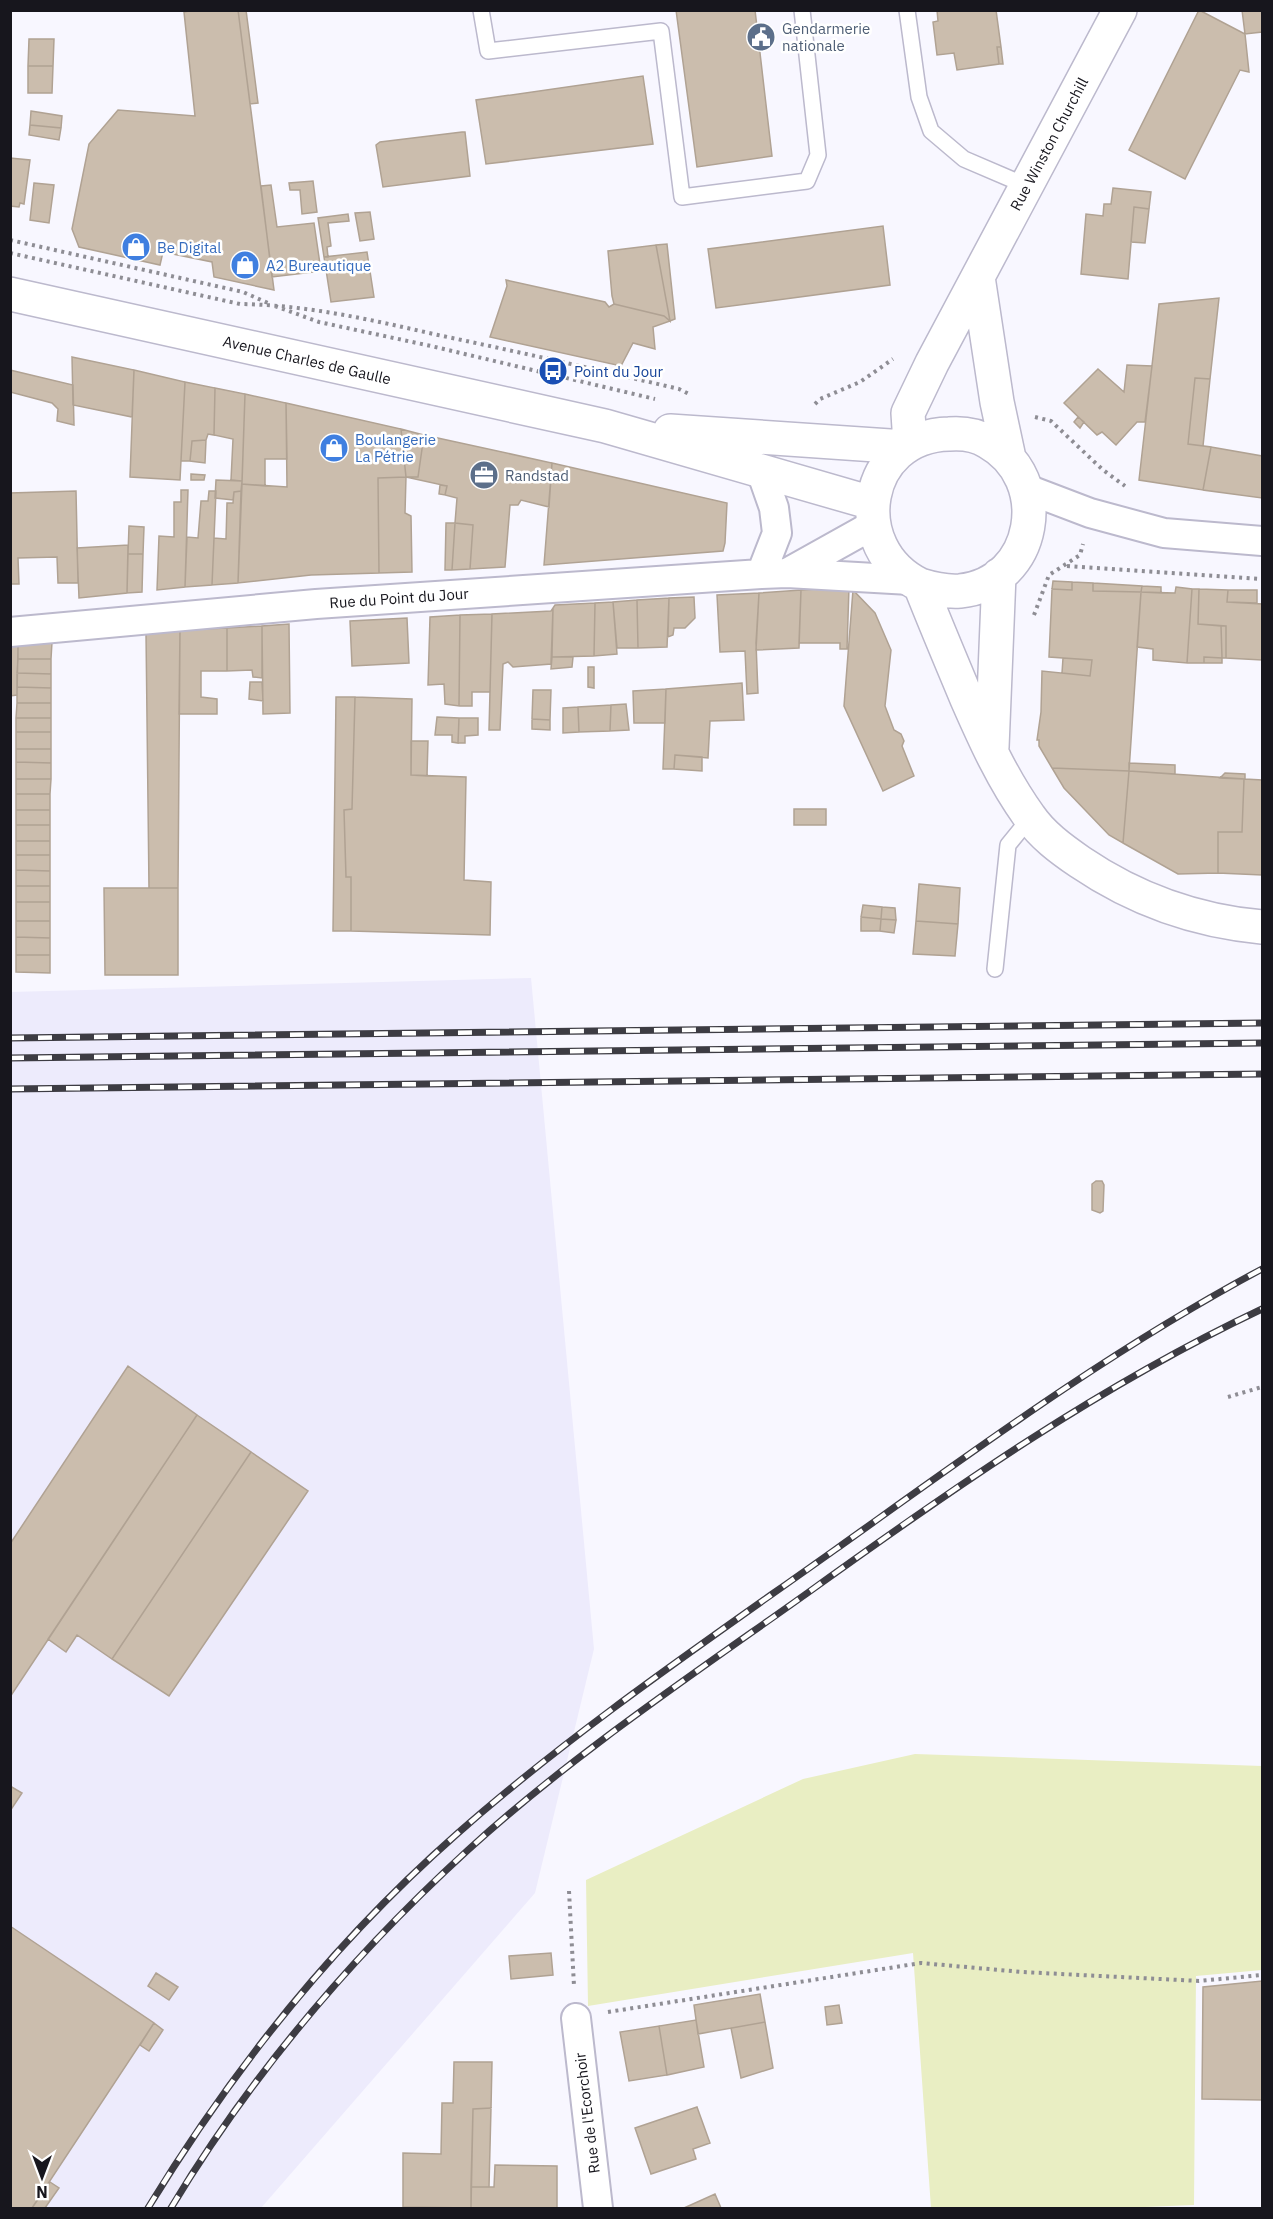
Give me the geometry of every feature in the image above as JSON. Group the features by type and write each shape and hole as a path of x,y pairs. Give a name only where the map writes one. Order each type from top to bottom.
{"main road":[{"name":"Rue Winston Churchill","path":"908,446 908,413 932,363 1120,10"},
{"path":"978,277 997,402 1009,458"},
{"name":"Avenue Charles de Gaulle","path":"10,294 605,426"},
{"path":"605,426 908,446"},
{"path":"605,426 761,471 872,514"},
{"path":"962,433 988,441 1009,458 1020,472 1027,489 1031,512 1027,536 1016,558 999,575 981,586 961,591 940,590 915,583 892,566 879,547 872,514 878,482 889,463 908,446 935,434 962,433"},
{"path":"992,755 999,575"},
{"path":"915,583 992,755 1030,818 1059,848 1127,891 1163,906 1205,919 1263,927"}],"street":[{"path":"761,471 774,508 777,533 774,573"},
{"path":"1027,489 1090,513 1164,532 1263,541"},
{"path":"774,573 872,514"},
{"name":"Rue du Point du Jour","path":"10,632 316,604 774,573 915,583"},
{"name":"Rue de l'Ecorchoir","path":"576,2018 598,2208"}],"lane":[{"path":"481,10 488,51 661,31 682,197 807,181 818,155 802,10"},
{"path":"907,10 920,97 931,131 964,159 1027,186"},
{"path":"996,969 1008,845 1030,818"}],"path":[{"path":"10,240 243,292 319,322 643,395 674,405 676,431"},
{"path":"10,253 240,304 270,304 325,310 583,366 680,389 698,398"},
{"path":"808,408 820,399 860,382"},
{"path":"1066,566 1263,579"},
{"path":"1228,1397 1263,1387"},
{"path":"569,1891 576,2018 921,1963 1022,1972 1199,1981 1263,1975"}],"shaded area":[{"path":"531,978 594,1649 535,1893 261,2208 11,2208 10,992"}],"green space":[{"path":"915,1754 1262,1766 1262,1970 1196,1976 1194,2205 1120,2208 931,2208 913,1953 588,2006 586,1880 803,1779"}],"building":[{"path":"238,10 274,290 214,277 212,262 163,252 160,265 79,247 72,229 89,144 118,110 195,116 184,12"},
{"path":"238,10 246,10 258,103 250,104"},
{"path":"676,10 755,10 772,156 697,167"},
{"path":"937,10 996,10 1001,47 997,47 999,64 957,70 954,53 937,55 933,22 938,21"},
{"path":"1199,10 1245,34 1249,72 1240,70 1185,179 1129,150"},
{"path":"1242,10 1262,10 1262,32 1245,34"},
{"path":"29,39 54,39 53,66 28,66"},
{"path":"997,47 1001,47 1003,64 999,64"},
{"path":"28,66 53,66 52,93 28,93"},
{"path":"643,76 653,144 486,164 476,100"},
{"path":"31,111 62,116 61,128 30,125"},
{"path":"30,125 61,128 59,140 29,135"},
{"path":"465,132 470,176 383,187 376,145 380,142"},
{"path":"10,158 30,160 24,204 20,203 19,207 10,206"},
{"path":"313,181 317,212 302,214 300,190 290,190 289,183"},
{"path":"34,183 54,185 49,223 30,220"},
{"path":"271,185 277,227 314,223 321,271 272,277 261,186"},
{"path":"1113,188 1151,192 1149,209 1134,207 1128,279 1081,274 1086,214 1103,216 1104,204 1111,204"},
{"path":"1134,207 1149,209 1145,243 1131,242"},
{"path":"370,212 374,239 360,241 355,213"},
{"path":"348,214 349,221 328,223 331,246 327,247 328,257 324,257 318,218"},
{"path":"883,226 890,285 716,308 708,249"},
{"path":"667,244 675,319 670,321 656,245"},
{"path":"656,245 670,321 664,316 614,304 612,296 608,251"},
{"path":"367,252 374,297 331,302 324,257"},
{"path":"506,280 605,302 609,307 614,304 664,316 670,321 653,327 655,349 633,343 621,366 490,337 507,286"},
{"path":"1219,298 1210,379 1195,378 1188,444 1211,447 1203,490 1139,480 1159,304"},
{"path":"72,357 134,370 132,417 73,405"},
{"path":"1127,365 1152,366 1145,422 1137,422 1116,445 1102,432 1097,435 1064,403 1098,369 1124,392"},
{"path":"10,370 73,385 74,425 57,421 58,409 52,403 10,392"},
{"path":"134,370 185,382 180,480 130,477"},
{"path":"1195,378 1210,379 1203,446 1188,444"},
{"path":"185,382 215,388 214,435 208,434 206,440 192,441 190,461 181,461"},
{"path":"215,388 245,394 242,481 231,480 233,439 214,435"},
{"path":"245,394 286,403 287,459 265,459 265,486 242,484"},
{"path":"286,403 401,429 406,477 378,478 379,573 311,575 238,583 242,484 287,487"},
{"path":"1078,417 1084,422 1080,428 1074,422"},
{"path":"401,429 424,435 418,477 406,477"},
{"path":"424,435 552,463 549,507 521,500 518,505 510,505 505,567 470,569 473,525 455,523 457,498 445,495 447,486 406,477 418,477"},
{"path":"206,440 205,463 190,461 192,441"},
{"path":"1211,447 1262,456 1262,498 1203,490"},
{"path":"552,463 727,503 723,551 544,565"},
{"path":"191,474 205,475 204,480 191,480"},
{"path":"406,477 405,513 411,516 412,572 379,573 378,478"},
{"path":"216,480 242,481 241,491 234,492 233,500 215,498"},
{"path":"440,485 447,486 445,495 439,494"},
{"path":"181,490 188,490 185,587 157,590 159,536 174,537 174,502 181,502"},
{"path":"76,491 78,583 58,583 57,557 18,558 19,584 10,584 10,493"},
{"path":"209,491 216,491 212,585 185,587 187,537 198,538 201,501 208,501"},
{"path":"241,491 238,583 212,585 214,538 226,539 227,503 233,503 234,492"},
{"path":"446,523 455,523 452,570 445,570"},
{"path":"455,523 473,525 470,569 452,570"},
{"path":"129,526 144,527 143,554 128,554"},
{"path":"128,545 127,593 79,598 77,548"},
{"path":"128,554 143,554 142,592 127,593"},
{"path":"1053,581 1072,582 1072,590 1052,589"},
{"path":"1072,582 1093,583 1093,591 1141,592 1129,771 1052,768 1037,740 1041,712 1042,671 1090,676 1092,660 1049,657 1052,589 1072,590"},
{"path":"1093,583 1142,586 1141,592 1093,591"},
{"path":"1142,586 1161,587 1161,593 1141,592"},
{"path":"849,587 847,649 840,649 840,643 799,643 801,590"},
{"path":"1176,587 1192,589 1187,663 1153,660 1153,649 1137,647 1141,592 1175,593"},
{"path":"1192,589 1199,589 1198,624 1221,626 1222,658 1204,657 1204,663 1187,663"},
{"path":"1199,589 1228,590 1227,602 1262,604 1262,660 1226,658 1226,626 1198,624"},
{"path":"801,590 799,648 756,650 759,593"},
{"path":"853,590 875,613 891,650 885,706 894,730 901,734 904,741 902,746 914,776 883,791 844,706"},
{"path":"1228,590 1257,590 1257,603 1227,602"},
{"path":"759,593 756,643 758,693 747,694 745,651 720,652 717,595"},
{"path":"694,597 695,618 685,628 674,628 673,635 668,637 669,598"},
{"path":"669,598 667,647 638,648 637,600"},
{"path":"637,600 638,648 617,648 613,602"},
{"path":"613,602 617,654 594,656 595,603"},
{"path":"595,603 594,656 552,657 553,608 555,605"},
{"path":"553,608 551,664 513,667 508,662 503,664 500,730 489,730 492,614 551,611"},
{"path":"492,614 490,692 472,692 472,706 459,706 460,615"},
{"path":"460,615 459,706 445,704 444,684 428,685 430,617"},
{"path":"407,618 409,663 352,666 350,621"},
{"path":"289,624 290,713 263,714 262,626"},
{"path":"262,626 262,678 253,677 252,670 227,671 227,628"},
{"path":"1221,626 1226,626 1226,658 1222,658"},
{"path":"227,628 227,671 201,671 201,697 217,699 217,714 179,714 180,630"},
{"path":"180,630 178,888 149,888 146,633"},
{"path":"52,642 51,659 18,659 18,645"},
{"path":"18,645 17,695 10,696 10,646"},
{"path":"552,657 573,657 572,667 551,669"},
{"path":"1204,657 1222,658 1222,663 1204,663"},
{"path":"1063,658 1092,660 1090,676 1062,673"},
{"path":"18,659 51,659 51,674 17,673"},
{"path":"588,667 594,667 594,688 588,687"},
{"path":"17,673 51,674 51,688 17,687"},
{"path":"250,682 262,682 263,701 249,699"},
{"path":"742,683 744,720 710,721 708,758 675,755 674,769 663,769 666,689"},
{"path":"17,687 51,688 51,703 17,703"},
{"path":"666,689 665,723 634,723 633,691"},
{"path":"533,690 551,690 550,720 532,719"},
{"path":"336,697 355,697 352,809 344,810 346,877 351,877 351,931 333,931"},
{"path":"355,697 412,699 411,775 466,777 464,880 491,882 490,935 351,931 351,877 346,877 344,810 352,809"},
{"path":"17,703 51,703 51,718 16,718"},
{"path":"626,704 629,730 610,731 611,705"},
{"path":"611,705 610,731 579,732 578,707"},
{"path":"578,707 579,732 563,733 563,708"},
{"path":"437,717 459,718 458,743 452,742 452,735 435,735"},
{"path":"16,718 51,718 51,732 16,732"},
{"path":"459,718 478,718 478,735 465,736 465,743 458,743"},
{"path":"532,719 550,720 550,730 532,729"},
{"path":"16,732 51,732 51,749 16,749"},
{"path":"411,741 428,741 427,776 411,775"},
{"path":"16,749 51,749 51,763 16,762"},
{"path":"675,755 702,757 702,771 674,769"},
{"path":"16,762 51,763 51,779 16,779"},
{"path":"1129,763 1175,765 1175,774 1129,771"},
{"path":"1052,768 1129,771 1123,843 1109,835 1064,788"},
{"path":"1129,771 1244,779 1242,832 1218,832 1218,873 1178,874 1123,843"},
{"path":"1225,773 1245,774 1245,779 1262,780 1262,875 1218,873 1218,832 1242,832 1244,779 1220,778"},
{"path":"16,779 51,779 50,794 16,794"},
{"path":"16,794 50,794 50,810 16,810"},
{"path":"794,809 826,809 826,825 794,825"},
{"path":"16,810 50,810 50,825 16,825"},
{"path":"16,825 50,825 50,841 16,841"},
{"path":"16,841 50,841 50,855 16,855"},
{"path":"16,855 50,855 50,871 16,870"},
{"path":"16,870 50,871 50,886 16,886"},
{"path":"919,884 960,888 958,924 916,921"},
{"path":"16,886 50,886 50,902 16,902"},
{"path":"104,888 178,888 178,975 105,975"},
{"path":"16,902 50,902 50,921 16,921"},
{"path":"863,905 882,907 881,919 861,917"},
{"path":"882,907 895,908 896,920 881,919"},
{"path":"861,917 881,919 880,931 861,931"},
{"path":"881,919 896,920 894,933 880,931"},
{"path":"16,921 50,921 50,938 16,937"},
{"path":"916,921 958,924 955,956 913,954"},
{"path":"16,937 50,938 50,955 16,955"},
{"path":"16,955 50,955 50,973 16,972"},
{"path":"1102,1181 1104,1185 1103,1211 1100,1213 1092,1210 1092,1184"},
{"path":"128,1366 197,1415 10,1697 10,1544"},
{"path":"197,1415 251,1452 112,1659 77,1635 66,1652 48,1639"},
{"path":"251,1452 308,1491 169,1696 112,1659"},
{"path":"10,1786 22,1793 10,1811"},
{"path":"10,1926 154,2023 32,2208 10,2208"},
{"path":"551,1953 553,1975 511,1979 509,1956"},
{"path":"156,1973 178,1987 169,2000 148,1986"},
{"path":"1262,1981 1262,2100 1202,2099 1203,1987"},
{"path":"760,1994 765,2022 698,2034 694,2005"},
{"path":"839,2005 842,2023 827,2025 825,2007"},
{"path":"696,2020 704,2067 667,2075 659,2026"},
{"path":"765,2022 773,2068 741,2078 731,2028"},
{"path":"154,2023 163,2030 149,2051 140,2045"},
{"path":"659,2026 667,2075 629,2081 620,2032"},
{"path":"454,2062 492,2062 491,2108 473,2109 471,2208 403,2207 403,2153 441,2154 442,2103 453,2103"},
{"path":"697,2107 710,2143 693,2149 696,2159 651,2174 635,2128"},
{"path":"491,2108 489,2187 471,2187 473,2109"},
{"path":"495,2165 557,2166 557,2208 471,2208 471,2187 494,2187"},
{"path":"50,2182 59,2188 45,2208 32,2208"},
{"path":"715,2194 721,2208 684,2208"}],"railway":[{"path":"10,1038 1262,1023"},
{"path":"10,1058 1262,1043"},
{"path":"10,1089 1262,1074"},
{"path":"148,2208 215,2106 251,2057 328,1962 413,1874 503,1795 643,1686 992,1438 1152,1333 1262,1269"},
{"path":"171,2208 235,2111 306,2018 384,1932 507,1815 633,1717 971,1478 1143,1371 1262,1309"}],"place":[{"name":"Gendarmerie nationale","path":"761,37"},
{"name":"Be Digital","path":"136,247"},
{"name":"A2 Bureautique","path":"245,265"},
{"name":"Point du Jour","path":"553,371"},
{"name":"Boulangerie La Pétrie","path":"334,448"},
{"name":"Randstad","path":"484,475"}]}
